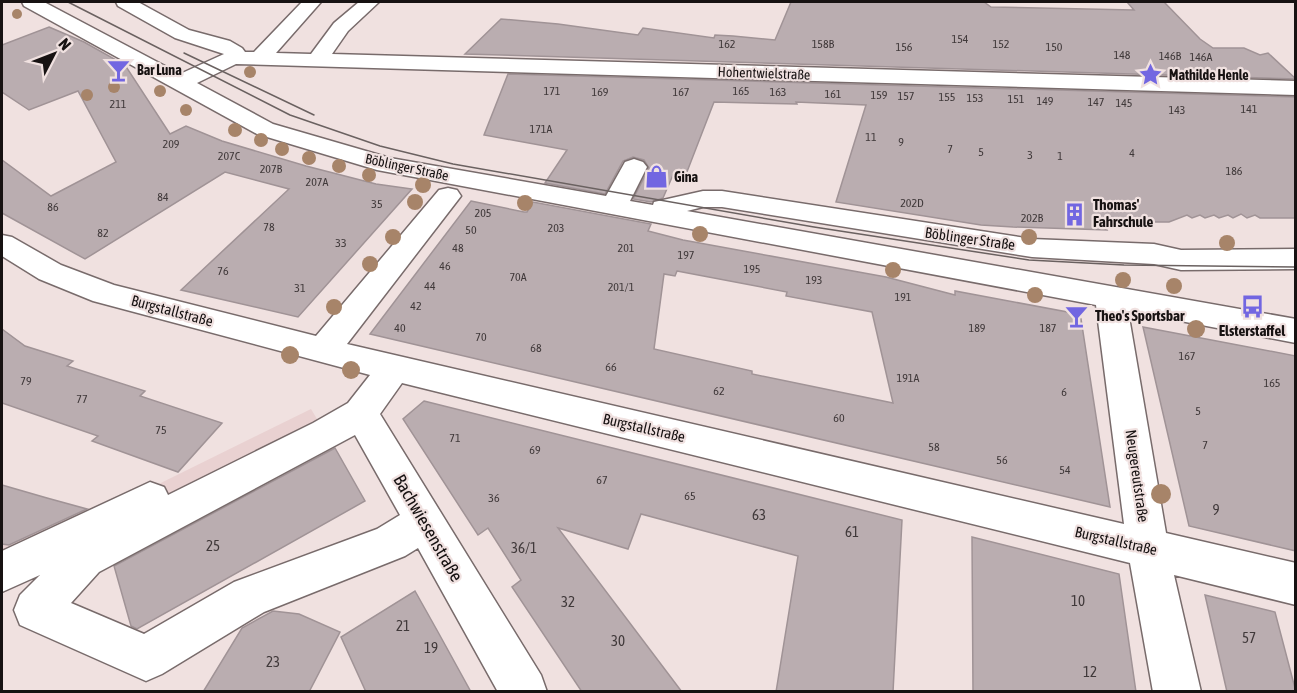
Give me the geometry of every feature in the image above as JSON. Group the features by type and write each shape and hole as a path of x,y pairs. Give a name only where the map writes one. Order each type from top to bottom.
{"street":[{"name":"Böblinger Straße","path":"31,2 266,129 303,142 386,165 573,187 614,206 1296,331"},
{"path":"125,2 184,35 216,42 235,52 233,58 179,83"},
{"path":"259,59 312,2"},
{"path":"317,61 341,27 370,2"},
{"name":"Hohentwielstraße","path":"233,58 1296,88"},
{"path":"614,206 634,167"},
{"path":"323,350 448,196"},
{"name":"Böblinger Straße","path":"647,212 703,199 722,199 1032,248 1163,256 1181,260 1296,259"},
{"name":"Burgstallstraße","path":"2,244 50,272 104,293 394,368 1296,584"},
{"name":"Neugereutstraße","path":"1110,296 1148,549 1177,692"},
{"path":"394,368 361,413 326,434 84,558 36,610 146,658 249,597 390,543 425,522"},
{"path":"2,572 315,417 361,413"},
{"name":"Bachwiesenstraße","path":"361,413 524,692"}],"shaded area":[{"path":"311,409 320,424 2,584 2,485 100,513"}],"building":[{"path":"791,2 984,2 991,7 1134,10 1127,2 1164,2 1200,39 1213,48 1244,48 1260,55 1268,53 1296,79 465,54 501,19 638,35 643,28 714,38 715,35 775,40"},
{"path":"49,27 84,42 125,65 170,134 186,126 222,141 306,166 376,184 412,189 298,317 181,290 289,189 225,172 85,259 2,213 2,160 51,196 116,162 78,91 29,110 2,92 2,45"},
{"path":"508,74 1296,97 1296,218 1260,218 1255,215 1247,218 1241,214 1233,218 1228,215 1219,218 1214,215 1205,218 1200,215 1192,218 1187,215 1169,222 1102,222 1107,230 1013,227 981,225 836,202 866,105 796,102 797,104 714,102 685,177 673,175 663,198 651,202 633,199 649,168 644,160 633,157 623,161 605,194 545,183 567,150 484,135"},
{"path":"471,201 524,212 527,212 533,202 651,224 648,231 683,240 886,277 955,295 955,291 1073,313 1081,319 1110,507 370,334","holes":["677,271 787,292 786,296 872,312 893,403 752,374 752,371 654,349 664,274 675,276"]},
{"path":"1143,327 1296,356 1296,551 1189,526"},
{"path":"2,329 25,346 73,361 67,366 145,391 140,396 222,423 178,472 92,441 98,436 2,403"},
{"path":"424,401 902,520 893,692 776,692 798,556 641,514 628,549 558,528 682,692 582,692 512,587 521,580 488,528 478,535 403,419"},
{"path":"335,448 365,501 137,629 131,626 114,566"},
{"path":"2,485 87,509 9,545 2,544"},
{"path":"972,537 1119,574 1136,692 973,692"},
{"path":"415,591 471,692 366,692 341,637"},
{"path":"1205,595 1275,612 1296,692 1227,692"},
{"path":"273,611 299,614 340,632 309,692 203,692 242,628"}],"tram line":[{"path":"68,2 290,115 380,146 453,164 814,227 1029,260 1124,265 1296,267"},
{"path":"184,53 314,115"}],"place":[{"name":"Bar Luna","path":"119,70"},
{"name":"Mathilde Henle","path":"1151,75"},
{"name":"Gina","path":"656,177"},
{"name":"Thomas' Fahrschule","path":"1075,214"},
{"name":"Elsterstaffel","path":"1252,307"},
{"name":"Theo's Sportsbar","path":"1077,316"}]}
